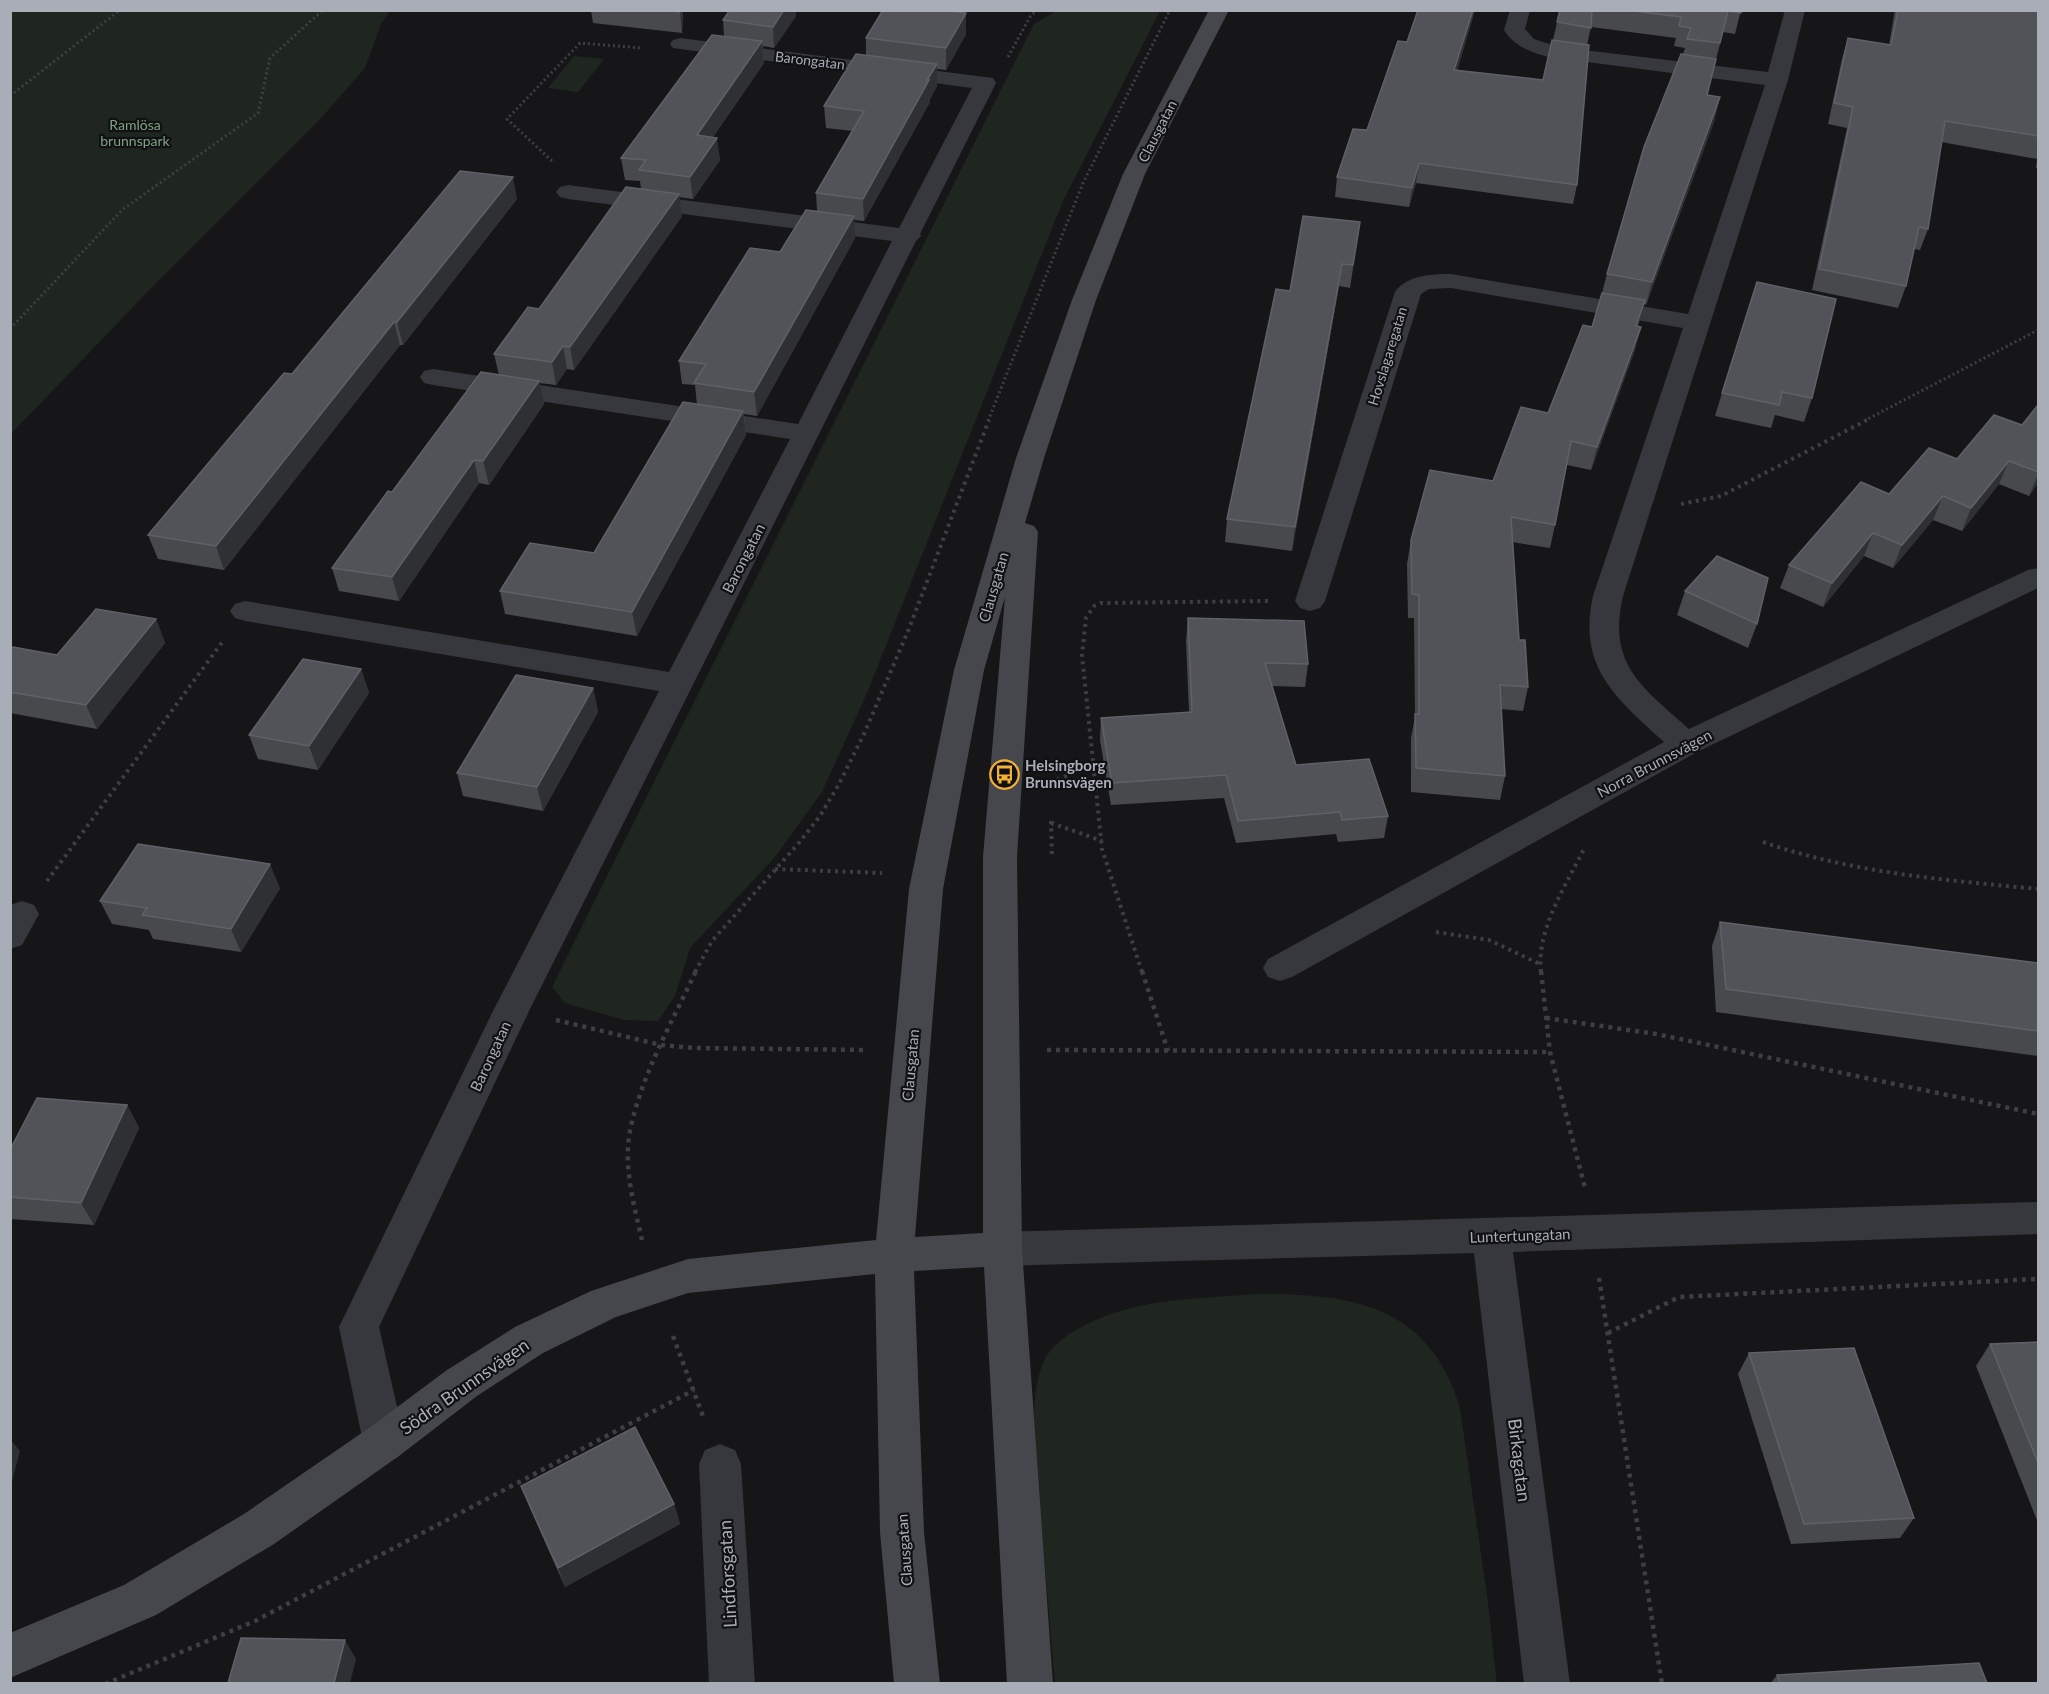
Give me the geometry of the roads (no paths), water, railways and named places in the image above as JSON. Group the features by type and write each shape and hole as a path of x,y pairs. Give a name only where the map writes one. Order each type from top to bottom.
{"main road":[{"name":"Clausgatan","path":"916,1683 902,1532 894,1255 926,889 934,842 969,670 1030,458 1084,300 1134,174 1219,10"},
{"name":"Clausgatan","path":"1030,458 1000,857 1002,1249 1030,1683"},
{"name":"Södra Brunnsvägen","path":"10,1656 140,1600 259,1529 384,1442 462,1383 529,1340 605,1303 688,1276 894,1255 1002,1249"}],"street":[{"path":"1520,10 1514,30 1527,43 1556,53 1777,80"},
{"path":"1686,744 1640,700 1617,673 1605,647 1603,621 1608,596 1777,80 1795,10"},
{"name":"Barongatan","path":"384,1442 359,1327 512,1009 909,236 985,83 680,44"},
{"path":"568,192 909,236"},
{"name":"Hovslagaregatan","path":"1311,601 1407,292 1414,286 1436,281 1451,281 1699,323"},
{"path":"433,377 806,433"},
{"name":"Norra Brunnsvägen","path":"1280,968 1686,744 2038,577"},
{"path":"245,611 680,684"},
{"name":"Luntertungatan","path":"1002,1249 2038,1218"},
{"name":"Birkagatan","path":"1491,1236 1547,1683"},
{"name":"Lindforsgatan","path":"720,1464 732,1683"}],"place":[{"name":"Helsingborg Brunnsvägen","path":"1004,774"}],"park label":[{"name":"Ramlösa brunnspark","path":"135,132"}]}
